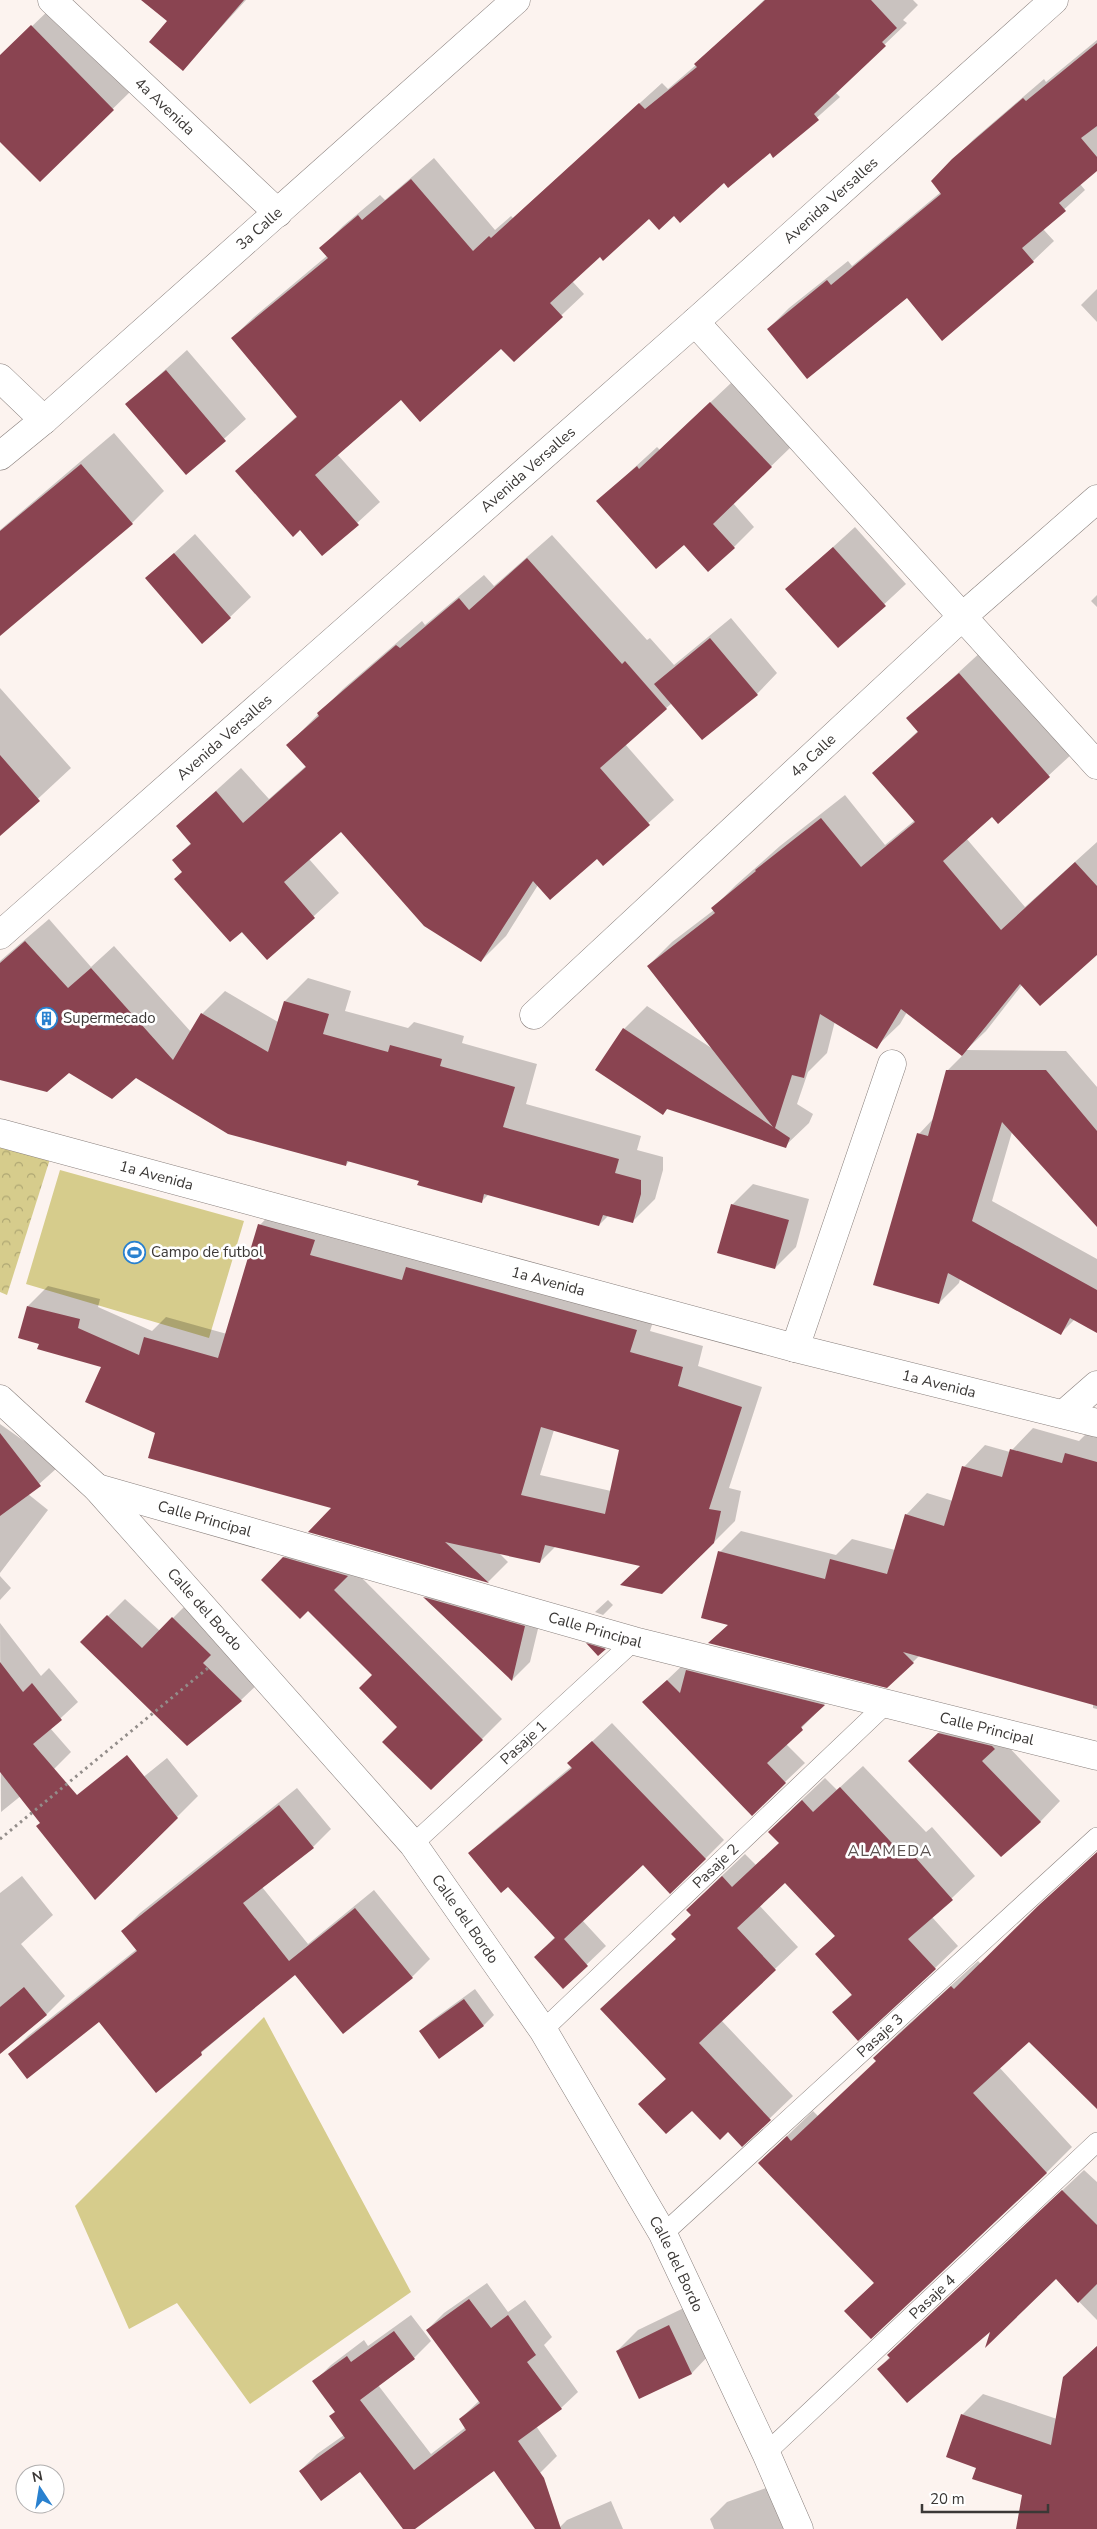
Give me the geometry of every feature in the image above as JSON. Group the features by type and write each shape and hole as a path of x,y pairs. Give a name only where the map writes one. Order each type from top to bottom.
{"street":[{"name":"4a Avenida","path":"52,0 278,213"},
{"name":"3a Calle","path":"0,456 44,420 516,0"},
{"name":"Avenida Versalles","path":"0,935 695,322 1054,0"},
{"path":"695,322 1097,765"},
{"path":"0,378 44,420"},
{"name":"4a Calle","path":"534,1015 963,616 1097,499"},
{"path":"795,1348 892,1064"},
{"name":"1a Avenida","path":"0,1133 795,1348 1065,1413 1097,1423"},
{"path":"1065,1413 1097,1385"},
{"name":"Calle del Bordo","path":"0,1399 97,1488 238,1644 413,1844 543,2030 663,2234 766,2453 799,2529"},
{"name":"Calle Principal","path":"97,1488 634,1641 1097,1756"}],"lane":[{"name":"Pasaje 1","path":"413,1844 634,1641"},
{"name":"Pasaje 2","path":"543,2030 886,1704"},
{"name":"Pasaje 3","path":"663,2234 1097,1837"},
{"name":"Pasaje 4","path":"766,2453 1097,2142"}],"path":[{"path":"0,1839 238,1644"}],"green space":[{"path":"0,1143 50,1159 7,1295 0,1292"},
{"name":"Campo de futbol","path":"60,1170 244,1221 209,1338 26,1284"},
{"path":"264,2017 411,2292 250,2404 177,2303 129,2329 75,2206"}],"building":[{"path":"141,0 244,0 183,71 149,42 167,21"},
{"path":"765,0 871,0 897,28 882,42 886,46 814,114 819,120 773,158 770,153 728,188 724,183 680,223 674,216 659,230 649,219 603,261 600,257 550,303 563,317 514,362 501,349 420,422 401,400 315,475 359,525 322,556 300,530 293,537 235,471 297,417 231,338 328,258 319,248 358,215 362,220 411,179 473,251 489,236 491,238 639,103 645,109 697,67 694,64"},
{"path":"31,25 114,110 40,182 0,142 0,55"},
{"path":"1097,43 1097,126 1081,138 1097,157 1097,171 1059,203 1066,211 1022,248 1034,262 942,341 907,298 807,379 767,329 827,280 831,285 941,194 931,181 952,159 1023,98 1026,101"},
{"path":"166,370 226,441 186,475 125,404"},
{"path":"710,402 772,467 713,524 735,548 708,572 684,545 656,569 596,501 637,466 639,469"},
{"path":"81,464 133,524 0,636 0,531"},
{"path":"833,547 886,606 838,648 785,589"},
{"path":"174,553 231,618 202,644 145,578"},
{"path":"527,558 622,664 625,661 667,709 600,768 650,825 603,866 597,859 550,900 533,881 481,962 424,926 341,832 284,882 315,918 267,960 242,932 230,942 174,879 182,872 172,860 191,844 176,826 216,791 243,823 306,767 286,745 319,716 317,713 396,645 400,648 459,598 469,610"},
{"path":"710,638 758,695 702,740 654,684"},
{"path":"959,673 1050,777 998,824 992,817 943,861 1001,930 1075,862 1097,886 1097,955 1040,1006 1020,984 962,1056 901,1009 877,1049 820,1014 804,1078 792,1075 775,1128 790,1138 786,1148 667,1109 663,1115 595,1070 623,1028 773,1127 647,966 715,913 711,908 755,870 821,818 861,867 915,822 872,773 918,732 906,718"},
{"path":"0,755 40,801 0,836"},
{"path":"25,941 68,988 91,968 173,1060 201,1013 268,1052 284,1001 329,1014 323,1034 388,1052 390,1045 442,1059 440,1066 515,1087 503,1127 619,1159 615,1173 641,1180 641,1194 633,1223 603,1215 599,1226 484,1194 482,1203 417,1185 419,1181 347,1161 346,1166 228,1134 136,1078 112,1099 69,1073 47,1092 0,1080 0,963"},
{"path":"946,1070 1046,1070 1097,1131 1097,1227 1002,1122 972,1221 1097,1290 1097,1333 1070,1318 1061,1335 948,1273 939,1304 873,1285 917,1133 928,1136"},
{"path":"731,1204 789,1220 775,1269 717,1253"},
{"path":"258,1224 315,1240 310,1255 402,1280 406,1267 637,1330 630,1352 683,1367 678,1386 742,1407 709,1509 721,1511 714,1543 662,1594 620,1585 640,1566 545,1545 540,1563 445,1542 489,1583 308,1532 331,1508 148,1458 155,1433 85,1402 101,1367 37,1349 39,1344 18,1338 27,1306 80,1319 78,1328 139,1355 144,1337 218,1358","holes":["541,1427 619,1450 605,1514 521,1495"]},
{"path":"0,1433 41,1486 0,1516"},
{"path":"1010,1449 1062,1463 1065,1453 1097,1462 1097,1706 903,1652 914,1663 887,1688 708,1643 728,1625 701,1618 718,1551 825,1579 830,1559 887,1574 905,1514 944,1526 962,1466 1002,1477"},
{"path":"283,1557 348,1576 334,1590 483,1740 431,1790 382,1742 397,1727 359,1688 372,1675 308,1611 300,1619 261,1580"},
{"path":"423,1597 525,1626 512,1681"},
{"path":"107,1615 142,1648 172,1617 211,1655 203,1663 242,1701 187,1746 80,1642"},
{"path":"586,1643 606,1649 598,1656"},
{"path":"0,1662 23,1692 32,1683 62,1720 33,1744 77,1795 127,1755 178,1818 95,1900 36,1826 40,1823 0,1772"},
{"path":"686,1670 825,1705 801,1727 803,1730 767,1763 786,1783 752,1816 642,1702 667,1680 680,1693"},
{"path":"938,1733 992,1746 995,1749 982,1761 1041,1822 1001,1857 908,1761"},
{"path":"592,1741 706,1859 670,1894 643,1865 564,1939 588,1966 563,1989 534,1957 555,1938 508,1887 501,1893 468,1853 572,1768 567,1763"},
{"path":"840,1787 902,1854 908,1849 953,1900 908,1939 936,1969 858,2041 832,2012 852,1995 815,1954 835,1936 785,1883 737,1928 776,1970 699,2043 771,2120 742,2147 728,2132 720,2140 692,2111 666,2134 638,2104 666,2079 600,2009 676,1939 671,1934 691,1915 686,1910 722,1876 732,1887 779,1843 768,1832 802,1800 813,1812"},
{"path":"279,1805 314,1848 243,1903 289,1961 355,1908 413,1978 343,2034 295,1975 201,2052 202,2055 156,2093 99,2022 27,2079 8,2054 137,1951 121,1931"},
{"path":"1097,1852 1097,2109 1029,2042 973,2093 1047,2173 871,2339 844,2311 874,2283 758,2163 787,2136 791,2141 876,2061 873,2058 951,1986 954,1989 1038,1906"},
{"path":"24,1987 47,2015 0,2054 0,2007"},
{"path":"464,1999 484,2026 439,2059 419,2031"},
{"path":"1062,2190 1097,2225 1097,2284 1078,2303 1056,2279 985,2348 990,2332 907,2403 877,2369 890,2358 887,2355"},
{"path":"469,2299 491,2328 508,2315 536,2355 527,2362 562,2409 518,2441 544,2478 561,2529 535,2529 494,2471 415,2529 403,2529 360,2472 321,2501 299,2471 345,2438 329,2416 335,2412 312,2381 347,2356 351,2362 394,2331 415,2359 360,2400 414,2470 466,2430 459,2419 480,2403 426,2330"},
{"path":"669,2325 692,2374 639,2399 616,2351"},
{"path":"1097,2346 1097,2529 1016,2529 1022,2495 972,2479 976,2468 946,2457 961,2414 1051,2445 1063,2377"}],"place":[{"name":"Supermecado","path":"47,1018"},
{"name":"Campo de futbol","path":"135,1252"}],"district":[{"name":"ALAMEDA","path":"890,1851"}]}
